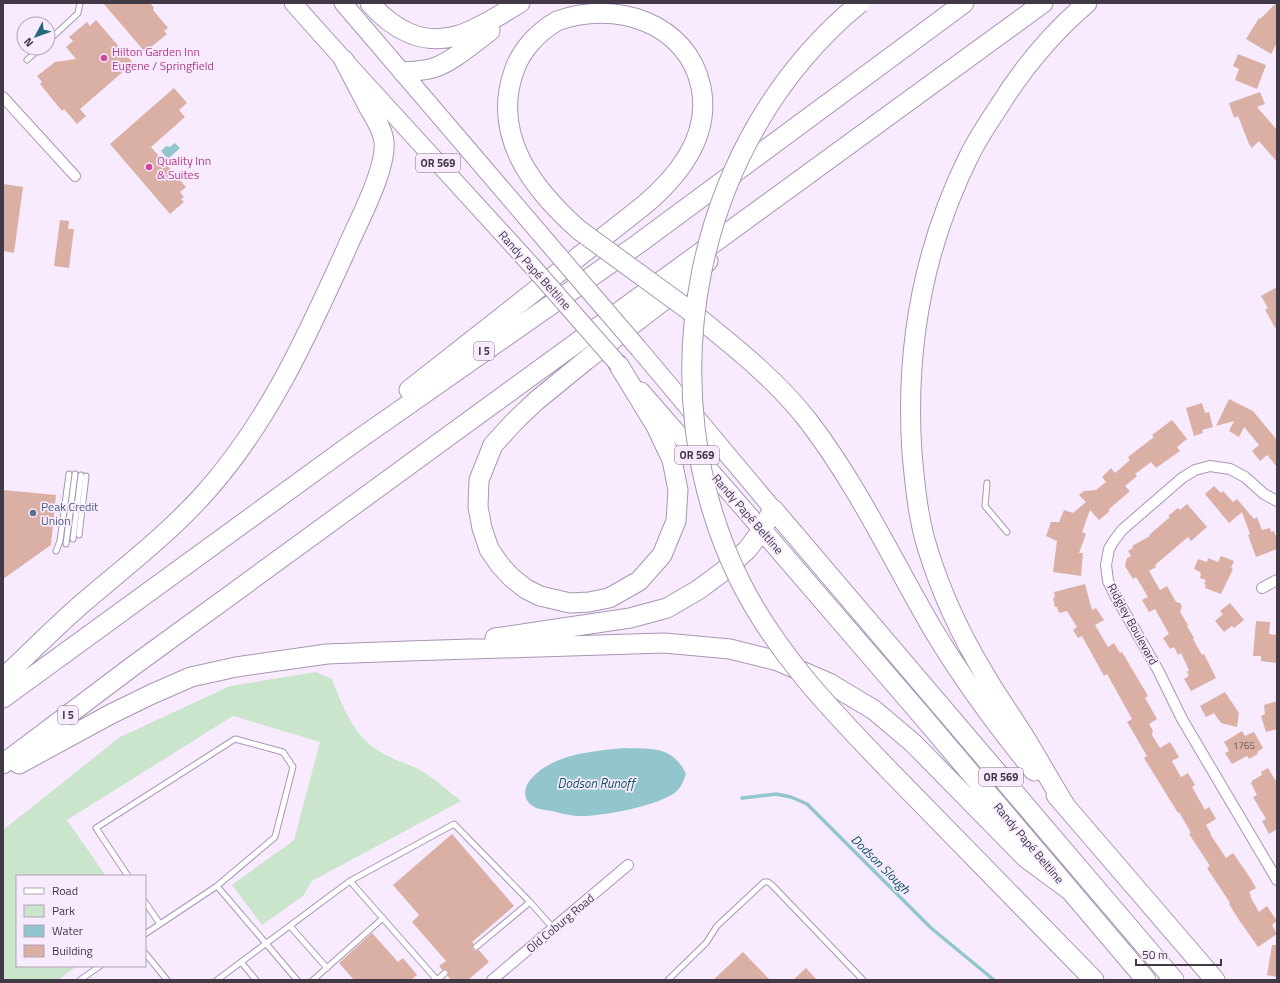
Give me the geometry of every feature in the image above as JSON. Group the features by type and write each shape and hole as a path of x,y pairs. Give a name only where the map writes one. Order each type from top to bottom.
{"highway":[{"path":"370,3 377,12 401,30 417,36 435,39 450,38 466,32 520,3"},
{"path":"402,72 423,71 435,68 447,62 506,19 531,3"},
{"path":"860,3 812,50 773,100 757,126 731,177 716,216 701,271 692,332 691,379 694,421 700,462 706,489 723,540 740,580 760,617 783,652 832,712 1094,980"},
{"name":"I 5","path":"3,698 352,444 638,244 964,3"},
{"name":"I 5","path":"3,764 133,666 1043,3"},
{"path":"1065,805 1023,734 984,674 954,616 940,583 927,547 916,499 910,420 910,393 917,314 929,260 955,186 971,153 1003,100 1020,76 1042,49 1087,3"},
{"path":"352,444 395,400 648,202 667,184 685,163 697,139 701,124 702,101 699,80 686,52 673,35 650,19 629,12 606,9 586,11 566,17 550,25 532,41 523,52 515,67 510,84 507,116 510,133 516,150 526,170 538,188 561,214 579,230 690,311 752,363 791,401 809,422 850,483 932,628 964,677 1016,749 1215,980"},
{"path":"3,678 82,604 167,532 199,499 244,444 274,398 302,346 376,184 384,155 384,142 379,126 344,60"},
{"path":"618,364 656,426 672,460 678,490 676,521 662,556 639,581 609,598 589,602 570,603 540,596 526,589 512,578 500,565 490,549 482,528 478,507 479,480 493,445 536,401 585,361 693,278 738,225"},
{"path":"408,651 630,618 667,608 698,590 721,573 747,550 762,530 773,509"},
{"name":"Randy Papé Beltline","path":"773,509 1174,980"},
{"name":"Randy Papé Beltline","path":"762,530 924,717 1146,980"},
{"path":"3,772 111,714 192,677 236,667 327,654 349,653 664,643 730,649 778,661 829,683 874,710 913,743 1026,858 1068,889"}],"main road":[{"name":"Randy Papé Beltline","path":"293,3 532,266 762,530"},
{"name":"Randy Papé Beltline","path":"343,3 639,349 773,509"}],"street":[{"path":"3,97 75,176"},
{"name":"Ridgley Boulevard","path":"1277,500 1264,494 1245,477 1230,468 1210,466 1195,470 1182,478 1122,530 1109,549 1106,565 1108,581 1158,670 1182,719 1277,880"},
{"path":"1262,588 1277,580"},
{"name":"Old Coburg Road","path":"492,980 628,865"}],"lane":[{"path":"56,34 78,13 80,3"},
{"path":"27,60 31,56"},
{"path":"56,551 60,541 72,474 66,544"},
{"path":"73,539 84,476 79,535"},
{"path":"988,483 985,506 1006,532"},
{"path":"127,875 96,828 235,740 283,752 293,767 275,837 217,886 146,933"},
{"path":"217,980 350,881 454,824 530,902 553,928"},
{"path":"350,881 437,980 445,973"},
{"path":"668,980 703,946 717,926 764,882 768,882 863,980"},
{"path":"217,886 297,980"},
{"path":"476,947 530,902"},
{"path":"146,903 160,924"},
{"path":"313,980 383,918"},
{"path":"290,926 327,968"},
{"path":"146,954 168,980"},
{"path":"240,962 256,980"},
{"path":"80,980 99,967"}],"green space":[{"path":"316,672 332,679 352,724 367,742 388,756 425,773 461,801 312,881 303,896 262,925 232,885 294,840 320,742 233,716 67,820 105,875 16,875 16,967 76,967 58,980 3,980 3,830 120,737 230,686"}],"water":[{"path":"175,143 180,148 168,159 161,151 166,146 170,147"},
{"name":"Dodson Runoff","path":"625,748 653,749 675,758 686,774 680,788 664,799 640,807 599,815 567,815 537,808 527,801 525,793 528,783 537,773 547,766 572,756"}],"building":[{"path":"103,3 150,3 154,8 153,10 168,28 164,31 167,34 145,52"},
{"path":"1276,3 1277,43 1271,54 1246,39 1259,18 1260,19"},
{"name":"Hilton Garden Inn Eugene / Springfield","path":"96,20 133,63 80,109 86,116 77,124 64,109 62,111 40,84 42,82 37,76 55,62 76,59 66,47 73,41 69,37 87,22 90,26"},
{"path":"1238,54 1266,65 1257,89 1235,80 1239,69 1233,66"},
{"name":"Quality Inn & Suites","path":"174,88 187,103 179,110 185,117 151,147 186,187 180,192 184,197 181,199 184,202 170,214 110,144"},
{"path":"1260,92 1265,104 1257,107 1277,130 1277,162 1259,141 1252,148 1238,116 1234,118 1229,103"},
{"path":"3,184 23,187 14,253 3,251"},
{"path":"60,220 69,221 68,229 74,229 69,268 54,266"},
{"path":"1277,287 1277,331 1265,310 1268,308 1261,296"},
{"path":"1229,399 1253,411 1277,440 1277,467 1267,455 1260,461 1252,451 1259,445 1244,427 1239,437 1229,431 1234,421 1216,426"},
{"path":"1202,403 1205,413 1209,412 1213,427 1202,430 1203,433 1194,436 1186,408"},
{"path":"1172,420 1187,439 1177,447 1180,451 1156,468 1151,462 1135,474 1137,476 1125,486 1130,491 1099,520 1090,510 1082,532 1086,534 1079,553 1083,553 1081,576 1053,572 1057,541 1046,536 1051,522 1059,522 1064,510 1073,513 1086,502 1079,495 1084,491 1096,490 1106,482 1102,477 1111,468 1115,473 1130,460 1128,457 1154,437 1152,435"},
{"path":"1214,486 1221,493 1223,491 1233,502 1237,499 1254,519 1257,517 1262,530 1270,528 1271,532 1274,531 1277,540 1277,549 1256,557 1242,512 1229,523 1205,494"},
{"path":"3,490 56,495 51,545 3,579"},
{"path":"1187,504 1207,527 1191,541 1188,537 1155,565 1156,567 1149,571 1160,590 1167,586 1176,602 1180,603 1182,606 1180,612 1188,625 1187,626 1194,638 1193,639 1202,655 1204,654 1216,678 1191,691 1184,679 1189,676 1187,672 1189,670 1181,653 1178,655 1174,647 1170,649 1163,638 1169,634 1155,609 1149,612 1142,600 1148,597 1136,577 1133,579 1125,566 1127,558 1131,556 1128,551 1133,548 1132,546 1150,536 1149,535 1170,517 1168,516 1178,508 1180,510"},
{"path":"1221,556 1234,561 1231,568 1233,569 1221,594 1205,588 1206,585 1204,584 1206,580 1200,578 1200,572 1194,569 1198,559 1207,562 1208,558 1218,562"},
{"path":"1085,584 1092,610 1096,608 1104,620 1095,625 1108,647 1114,643 1120,653 1122,652 1148,696 1145,698 1157,719 1149,724 1153,731 1152,735 1160,748 1170,742 1179,757 1172,761 1181,777 1188,773 1195,785 1192,787 1205,810 1209,807 1216,819 1206,825 1210,834 1226,858 1233,853 1249,876 1256,888 1249,892 1250,896 1259,912 1267,906 1277,921 1272,925 1277,934 1258,947 1237,917 1229,904 1230,903 1207,868 1210,866 1189,834 1191,833 1179,812 1178,813 1144,758 1147,756 1127,722 1132,719 1107,674 1104,676 1082,636 1078,638 1073,630 1077,627 1067,611 1059,613 1057,607 1055,607 1053,598 1055,597 1054,592"},
{"path":"1230,603 1244,620 1234,628 1232,626 1224,632 1215,621 1223,614 1220,611"},
{"path":"1256,621 1270,622 1269,634 1277,635 1277,663 1261,661 1261,656 1253,656"},
{"path":"1225,692 1239,713 1237,727 1221,723 1214,713 1206,717 1200,706"},
{"path":"1277,701 1277,729 1266,732 1261,716 1265,714 1264,705"},
{"path":"1242,731 1245,736 1254,732 1263,748 1257,752 1258,754 1249,759 1247,756 1232,764 1225,753 1229,751 1224,742"},
{"path":"1268,768 1277,783 1277,829 1269,834 1262,821 1266,819 1253,797 1257,795 1251,783 1253,780 1262,775 1261,772"},
{"path":"452,834 514,906 472,942 474,944 472,947 473,950 479,950 489,962 468,980 451,980 448,976 448,971 446,969 442,970 439,966 446,961 412,922 419,915 393,885"},
{"path":"372,933 398,962 403,958 417,975 411,980 354,980 339,963"},
{"path":"1272,945 1277,945 1277,977 1267,975"},
{"path":"743,952 770,980 713,980"},
{"path":"806,968 817,980 793,980"}],"waterway":[{"name":"Dodson Slough","path":"742,798 776,794 791,797 807,804 931,928 994,980"}],"place":[{"name":"Hilton Garden Inn Eugene / Springfield","path":"104,58"},
{"name":"Quality Inn & Suites","path":"149,167"},
{"name":"Peak Credit Union","path":"33,513"}]}
